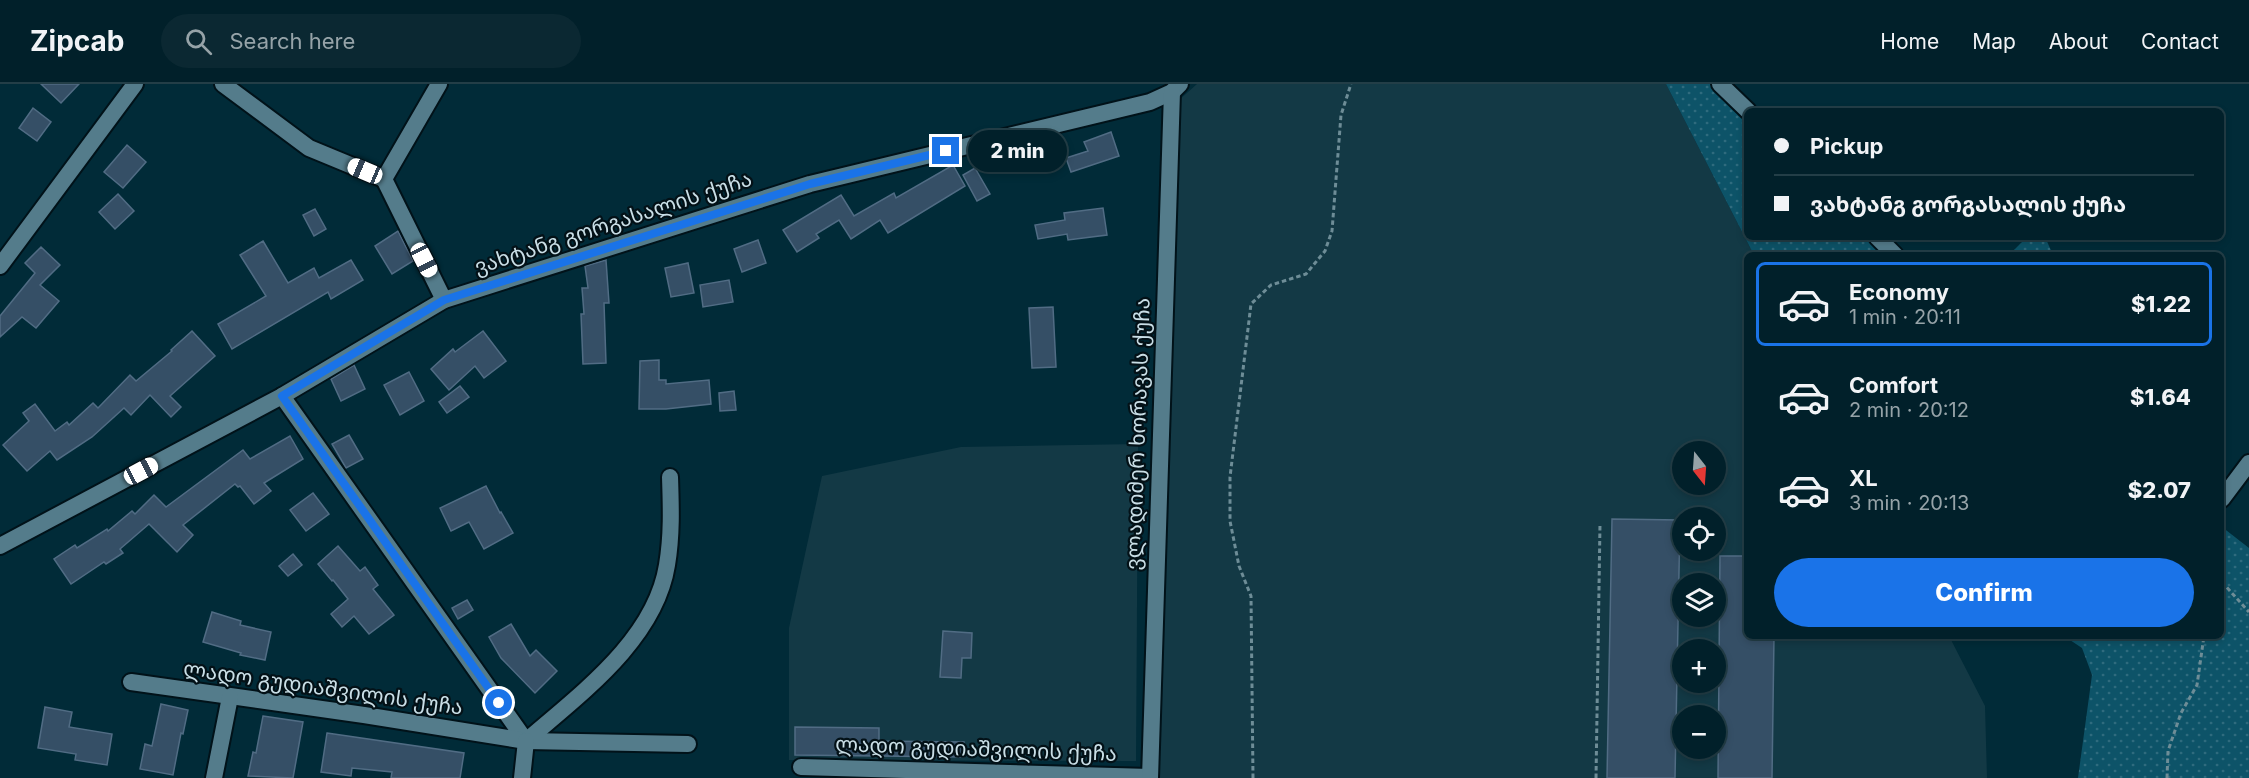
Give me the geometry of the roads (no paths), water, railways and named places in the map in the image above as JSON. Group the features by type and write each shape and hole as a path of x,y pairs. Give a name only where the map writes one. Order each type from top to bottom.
{"street":[{"path":"0,266 135,84"},
{"path":"223,84 309,148 384,179 444,300"},
{"path":"384,179 439,84"},
{"path":"1720,84 1745,108"},
{"name":"ვახტანგ გორგასალის ქუჩა","path":"0,546 282,396 444,300 810,184 1150,102 1176,88"},
{"name":"ვლადიმერ ხორავას ქუჩა","path":"1150,777 1176,88"},
{"path":"1880,240 1892,252"},
{"path":"282,396 526,741 522,778"},
{"path":"2224,496 2249,463"},
{"path":"526,741 617,661 654,607 667,567 672,524 669,477"},
{"name":"ლადო გუდიაშვილის ქუჩა","path":"131,682 526,741 688,744"},
{"path":"214,778 230,697"},
{"name":"ლადო გუდიაშვილის ქუჩა","path":"801,767 1150,777"}]}
